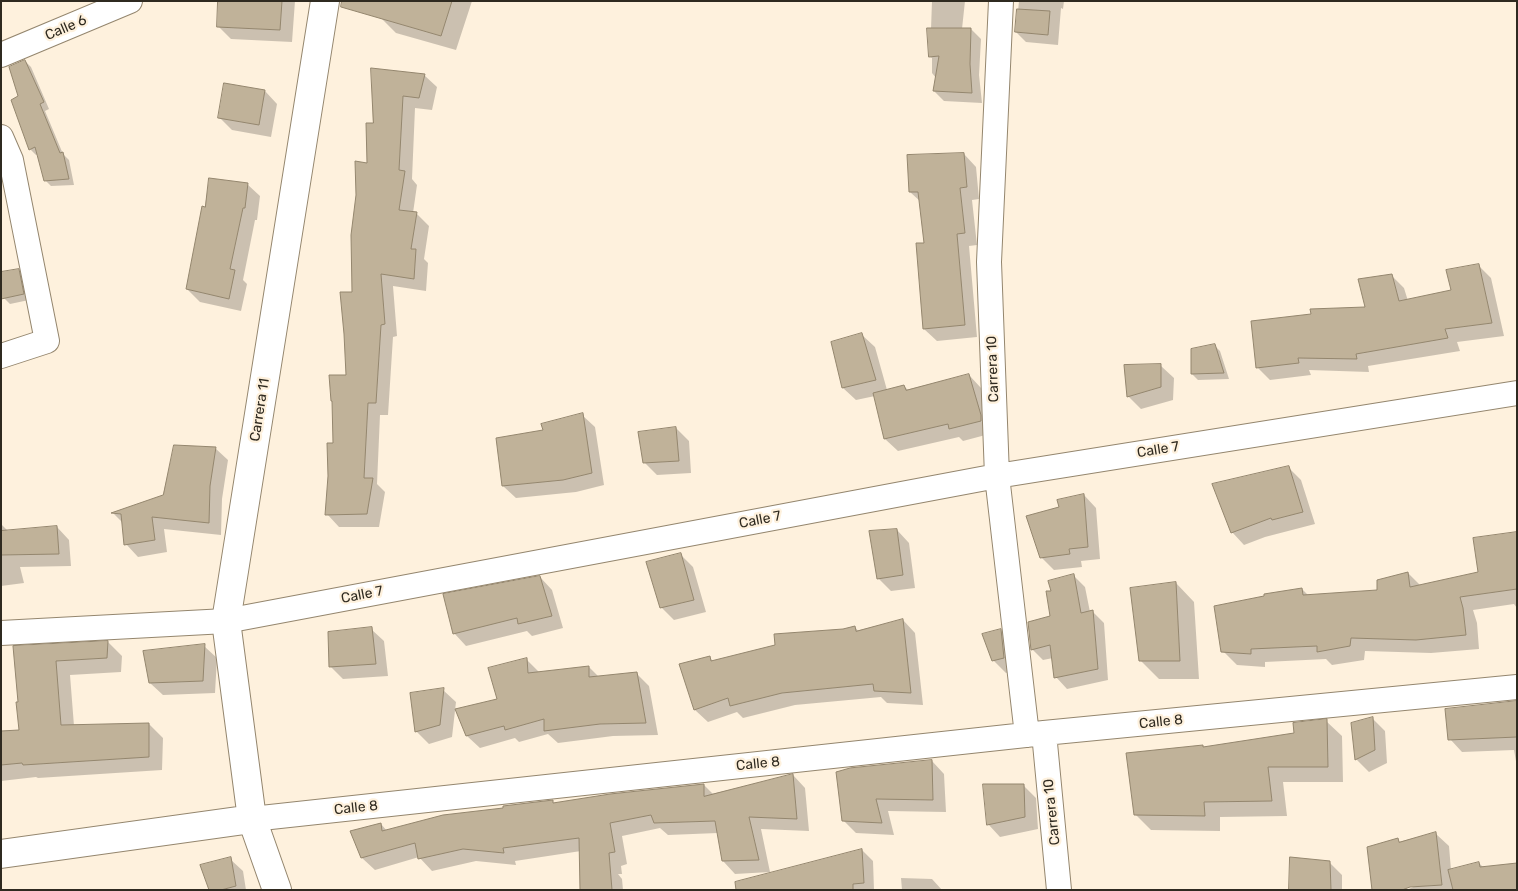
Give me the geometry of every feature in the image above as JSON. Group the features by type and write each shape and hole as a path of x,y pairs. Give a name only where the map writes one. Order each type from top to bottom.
{"street":[{"name":"Calle 6","path":"1,55 130,1"},
{"name":"Carrera 11","path":"277,890 252,819 226,621 325,1"},
{"name":"Carrera 10","path":"1001,1 989,262 997,476 1059,890"},
{"path":"1,137 11,160 48,340 1,356"},
{"name":"Calle 7","path":"1,633 226,621 997,476 1517,393"},
{"name":"Calle 8","path":"1,854 252,819 1035,734 1517,687"}],"building":[{"path":"218,1 282,1 280,30 217,27"},
{"path":"342,1 452,1 441,36 341,7"},
{"path":"1017,9 1050,11 1048,35 1015,32"},
{"path":"927,28 971,28 970,64 972,93 933,91 939,56 929,57"},
{"path":"25,60 44,102 40,104 60,153 63,152 69,179 44,181 35,147 29,150 11,100 18,96 9,67"},
{"path":"371,68 425,74 419,98 403,96 399,170 405,171 399,210 417,212 411,249 416,249 414,279 381,274 385,324 381,325 376,403 368,403 364,478 373,478 367,514 325,515 328,476 327,443 333,443 329,375 346,375 340,292 352,292 351,235 356,195 355,161 367,163 366,123 373,123"},
{"path":"224,83 265,90 259,125 218,118"},
{"path":"964,153 967,187 960,188 965,233 957,234 965,325 923,329 916,243 924,243 918,192 909,192 907,155"},
{"path":"209,178 248,183 245,208 243,208 230,269 235,270 229,299 186,289 202,206 205,207"},
{"path":"1479,264 1492,323 1445,329 1448,338 1356,354 1357,359 1298,358 1299,363 1256,368 1251,321 1311,314 1310,309 1365,307 1358,279 1392,274 1399,301 1451,290 1446,270"},
{"path":"19,269 24,294 1,299 1,272"},
{"path":"862,333 876,380 842,388 831,342"},
{"path":"1215,344 1224,373 1191,374 1191,349"},
{"path":"1161,364 1161,387 1127,397 1124,365"},
{"path":"969,374 981,421 949,429 948,424 884,439 873,393 904,385 906,390"},
{"path":"583,413 592,473 563,480 502,486 496,438 543,430 541,424"},
{"path":"676,427 679,461 643,463 638,432"},
{"path":"174,445 216,447 210,486 209,523 152,517 155,540 124,545 121,514 111,513 163,495"},
{"path":"1289,466 1303,512 1272,520 1271,518 1231,533 1212,484"},
{"path":"1084,494 1088,547 1069,549 1070,554 1040,558 1026,516 1059,507 1057,500"},
{"path":"57,526 59,554 1,555 1,531"},
{"path":"897,529 903,575 877,579 869,531"},
{"path":"1517,532 1517,589 1460,597 1466,635 1416,640 1351,638 1350,646 1317,652 1317,646 1251,649 1251,654 1221,652 1214,606 1264,596 1264,594 1302,588 1303,595 1377,590 1377,580 1408,572 1410,587 1478,572 1473,538"},
{"path":"681,553 694,600 660,608 646,562"},
{"path":"1074,574 1081,613 1093,610 1098,669 1054,678 1050,645 1031,650 1028,622 1050,616 1046,591 1051,591 1048,581"},
{"path":"540,576 552,616 518,624 517,618 453,634 443,594"},
{"path":"1176,582 1180,661 1139,661 1130,588"},
{"path":"903,619 911,693 874,691 873,684 782,693 730,706 728,698 694,710 679,664 710,656 711,661 775,645 774,634 843,629 855,626 856,631"},
{"path":"372,627 376,664 329,667 328,632"},
{"path":"1001,629 1004,658 992,661 982,634"},
{"path":"108,641 107,658 56,661 61,725 149,723 149,757 1,765 1,731 19,730 13,646"},
{"path":"205,644 203,681 149,683 143,651"},
{"path":"527,658 528,673 589,666 589,677 637,672 646,723 600,724 544,731 544,719 505,730 504,726 466,736 455,709 497,699 488,668"},
{"path":"444,688 440,725 415,732 410,693"},
{"path":"1517,701 1517,737 1448,740 1445,709"},
{"path":"1373,717 1375,750 1355,760 1351,723"},
{"path":"1327,719 1328,767 1268,767 1272,801 1204,802 1205,816 1134,815 1126,753 1203,745 1203,747 1294,733 1293,723"},
{"path":"932,760 933,800 876,799 882,823 842,821 836,772 850,768"},
{"path":"793,774 797,819 749,817 759,860 722,861 715,821 654,823 651,815 610,823 615,852 609,853 612,890 580,890 579,838 503,848 504,853 463,849 418,859 415,843 361,858 350,831 381,823 382,831 443,815 503,808 503,806 553,800 553,803 610,794 704,784 704,796"},
{"path":"983,784 1024,784 1025,817 987,825"},
{"path":"1436,832 1442,885 1410,887 1402,890 1372,890 1367,847 1398,838 1399,842"},
{"path":"862,849 864,883 853,884 853,890 736,890 735,882"},
{"path":"231,857 236,886 221,890 209,890 200,865"},
{"path":"1290,857 1330,861 1331,890 1289,890"},
{"path":"1479,862 1480,867 1517,863 1517,890 1453,890 1448,870"}]}
